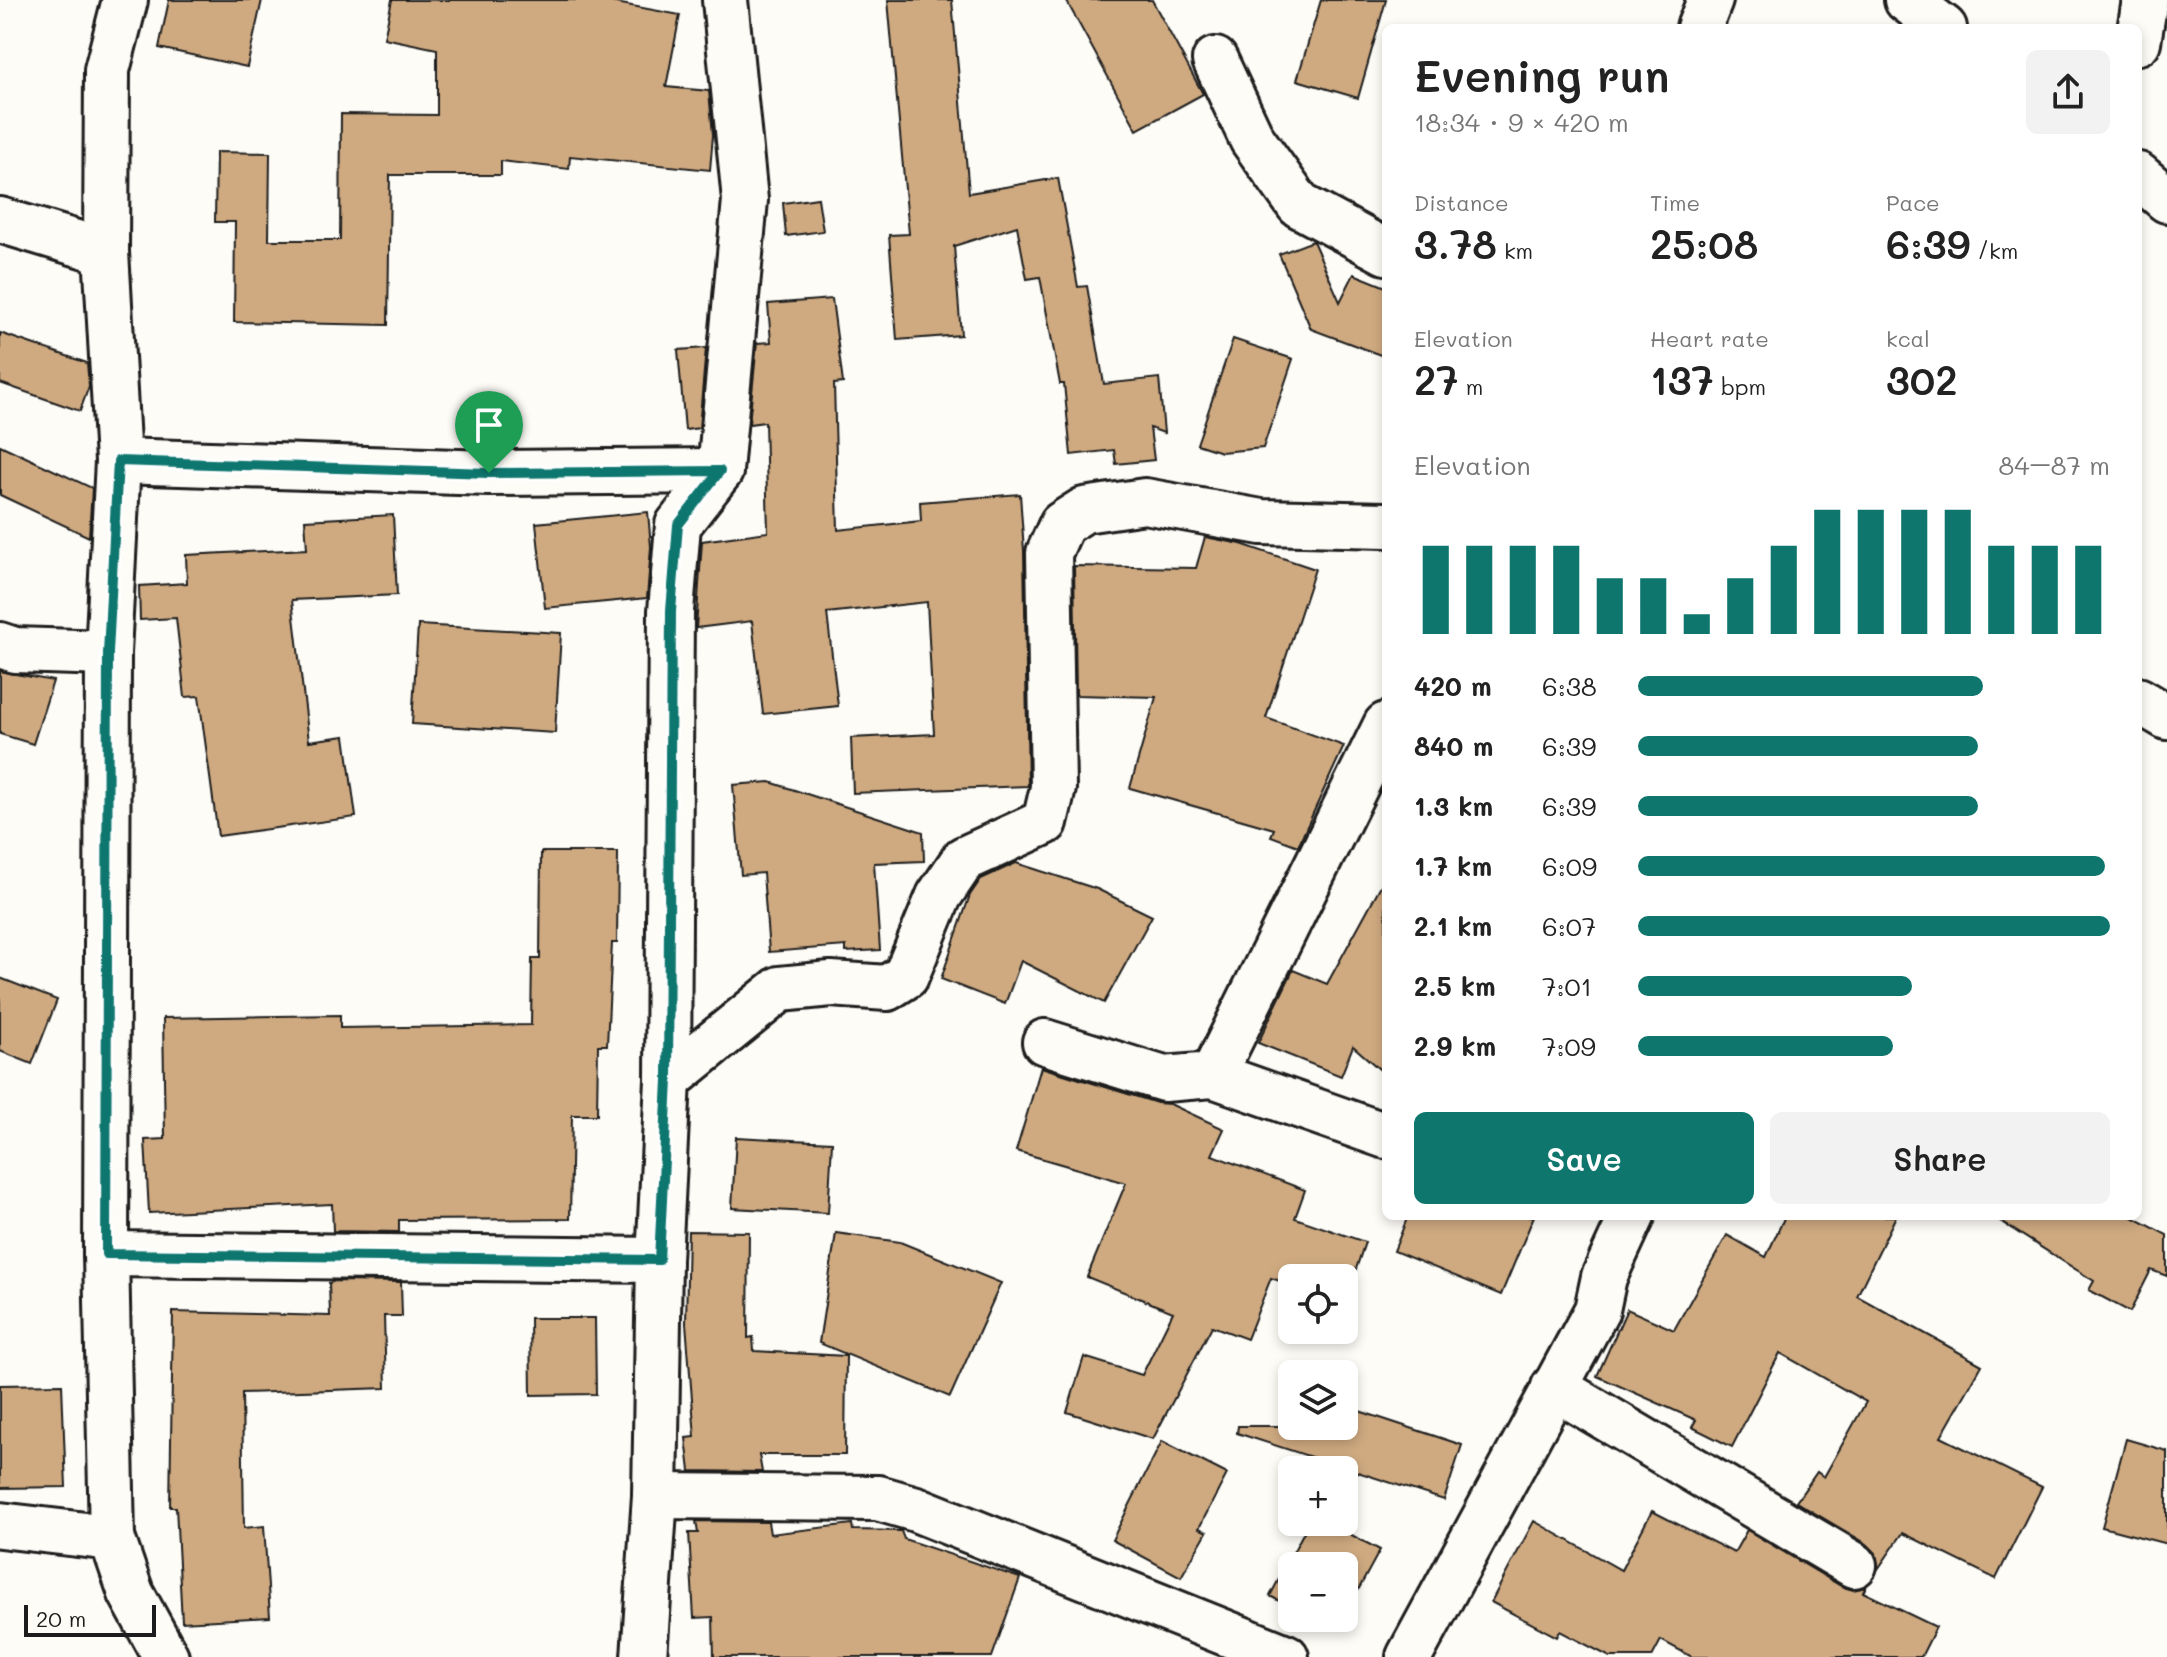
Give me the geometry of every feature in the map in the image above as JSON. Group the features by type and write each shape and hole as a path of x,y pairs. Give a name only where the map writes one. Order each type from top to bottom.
{"street":[{"path":"125,0 107,70 106,252 118,461 108,653 106,1254 112,1538 131,1593 166,1657"},
{"path":"644,1657 655,1496 659,1260 668,1080 671,611 678,525 720,471 745,200 725,0"},
{"path":"1701,24 1710,0"},
{"path":"1907,0 1939,24"},
{"path":"2141,24 2145,0"},
{"path":"1215,60 1252,139 1299,205 1382,250"},
{"path":"2142,178 2167,200"},
{"path":"0,220 106,252"},
{"path":"118,461 489,473 720,471"},
{"path":"668,1080 780,989 831,984 887,988 906,976 939,896 964,859 1045,822 1053,788 1049,553 1062,524 1084,510 1145,501 1261,522 1382,525"},
{"path":"0,645 15,650 108,653"},
{"path":"2142,702 2167,717"},
{"path":"1213,1075 1382,733"},
{"path":"1045,1042 1164,1079 1213,1075 1382,1135"},
{"path":"1409,1657 1597,1310 1619,1220"},
{"path":"106,1254 659,1260"},
{"path":"1554,1387 1854,1565"},
{"path":"655,1496 878,1498 916,1509 1286,1657"},
{"path":"0,1525 112,1538"}],"building":[{"path":"169,0 262,0 247,67 159,48"},
{"path":"392,0 600,0 680,15 666,87 709,91 713,135 710,170 570,156 569,169 501,161 501,175 390,175 388,325 234,322 235,222 215,222 216,152 270,153 269,240 340,240 341,114 437,115 437,49 384,38"},
{"path":"888,0 952,0 969,193 1058,178 1078,287 1087,286 1104,384 1159,378 1164,433 1150,428 1154,460 1116,464 1114,450 1071,455 1064,384 1060,384 1040,277 1027,279 1017,226 954,246 961,335 897,340 889,235 909,234"},
{"path":"1066,0 1152,0 1203,94 1137,130"},
{"path":"1321,0 1386,0 1358,98 1297,80"},
{"path":"818,198 823,231 786,236 783,203"},
{"path":"1313,241 1340,302 1354,274 1382,285 1382,356 1311,329 1279,254"},
{"path":"832,299 843,383 834,384 838,530 921,521 920,502 1020,494 1024,551 1028,786 853,793 851,738 934,734 927,602 827,613 838,706 763,714 752,621 696,628 702,541 768,532 765,422 749,424 757,343 771,342 768,304"},
{"path":"0,333 87,363 89,386 80,411 0,383"},
{"path":"1233,339 1293,359 1263,448 1221,452 1197,444"},
{"path":"706,348 699,428 685,430 678,350"},
{"path":"0,445 92,488 89,537 0,495"},
{"path":"648,512 651,547 647,598 545,608 536,523"},
{"path":"393,515 397,595 292,600 309,741 345,736 356,817 218,836 199,696 185,697 176,618 140,620 139,586 187,583 186,555 307,549 305,520"},
{"path":"1205,537 1241,544 1315,569 1266,718 1344,746 1298,846 1271,836 1274,829 1130,788 1156,697 1076,695 1074,566 1196,568"},
{"path":"418,625 561,633 555,733 412,724"},
{"path":"0,671 53,681 33,744 0,734"},
{"path":"770,782 923,832 924,861 874,863 880,950 846,952 846,946 769,952 763,873 741,875 733,785"},
{"path":"541,852 618,852 617,943 612,943 607,1045 598,1045 597,1115 572,1115 570,1219 399,1220 399,1232 333,1231 332,1204 149,1213 145,1140 165,1139 163,1018 340,1015 340,1028 531,1025 532,959 540,959"},
{"path":"1016,863 1097,889 1152,916 1104,1003 1021,961 1005,1004 941,979 970,895 981,879"},
{"path":"1382,883 1382,1071 1353,1046 1341,1076 1258,1043 1293,970 1327,984"},
{"path":"0,978 57,1000 32,1064 0,1051"},
{"path":"1041,1067 1157,1103 1170,1104 1224,1129 1212,1155 1305,1190 1295,1218 1365,1242 1358,1264 1278,1264 1278,1280 1271,1278 1247,1339 1212,1326 1153,1439 1067,1412 1084,1357 1142,1375 1173,1312 1087,1277 1126,1183 1016,1151"},
{"path":"736,1137 832,1142 828,1213 732,1208"},
{"path":"1406,1220 1532,1220 1501,1295 1394,1251"},
{"path":"1783,1220 1894,1220 1857,1296 1982,1365 1941,1437 2042,1487 1996,1579 1903,1533 1878,1569 1876,1553 1867,1544 1796,1502 1817,1472 1824,1477 1866,1402 1780,1353 1732,1447 1692,1427 1696,1420 1597,1376 1627,1309 1674,1330 1727,1235 1766,1257"},
{"path":"1998,1220 2139,1220 2167,1235 2167,1276 2151,1270 2130,1312 2089,1290 2094,1281"},
{"path":"688,1231 749,1232 748,1338 753,1337 754,1351 846,1356 845,1455 759,1455 762,1472 690,1471 686,1438 695,1437 686,1323"},
{"path":"836,1233 900,1242 1001,1283 950,1397 819,1343"},
{"path":"401,1282 402,1316 384,1316 386,1388 242,1393 244,1528 264,1526 270,1617 182,1622 176,1507 170,1507 173,1312 330,1316 329,1283"},
{"path":"530,1318 595,1318 596,1394 531,1395"},
{"path":"62,1384 66,1487 0,1488 0,1385"},
{"path":"1358,1411 1462,1445 1444,1500 1358,1472 1358,1456 1308,1456 1237,1433 1238,1426 1278,1426 1278,1440 1358,1440"},
{"path":"2126,1439 2167,1451 2167,1544 2102,1527"},
{"path":"1162,1441 1227,1474 1199,1528 1207,1532 1181,1577 1112,1540"},
{"path":"1652,1511 1734,1553 1747,1530 1841,1586 1853,1590 1866,1587 1863,1592 1936,1627 1921,1657 1692,1657 1661,1640 1652,1657 1610,1657 1560,1631 1557,1637 1491,1602 1534,1521 1621,1570"},
{"path":"696,1521 768,1522 770,1534 852,1524 853,1530 901,1531 904,1539 1020,1578 992,1657 714,1657 713,1617 694,1618 689,1533 698,1533"},
{"path":"1302,1536 1354,1536 1380,1550 1358,1590 1358,1552 1293,1552"},
{"path":"1278,1581 1278,1600 1270,1596"}],"route":[{"path":"118,461 489,473 720,471 678,525 671,611 668,1080 659,1260 106,1254 108,653 118,461"}]}
